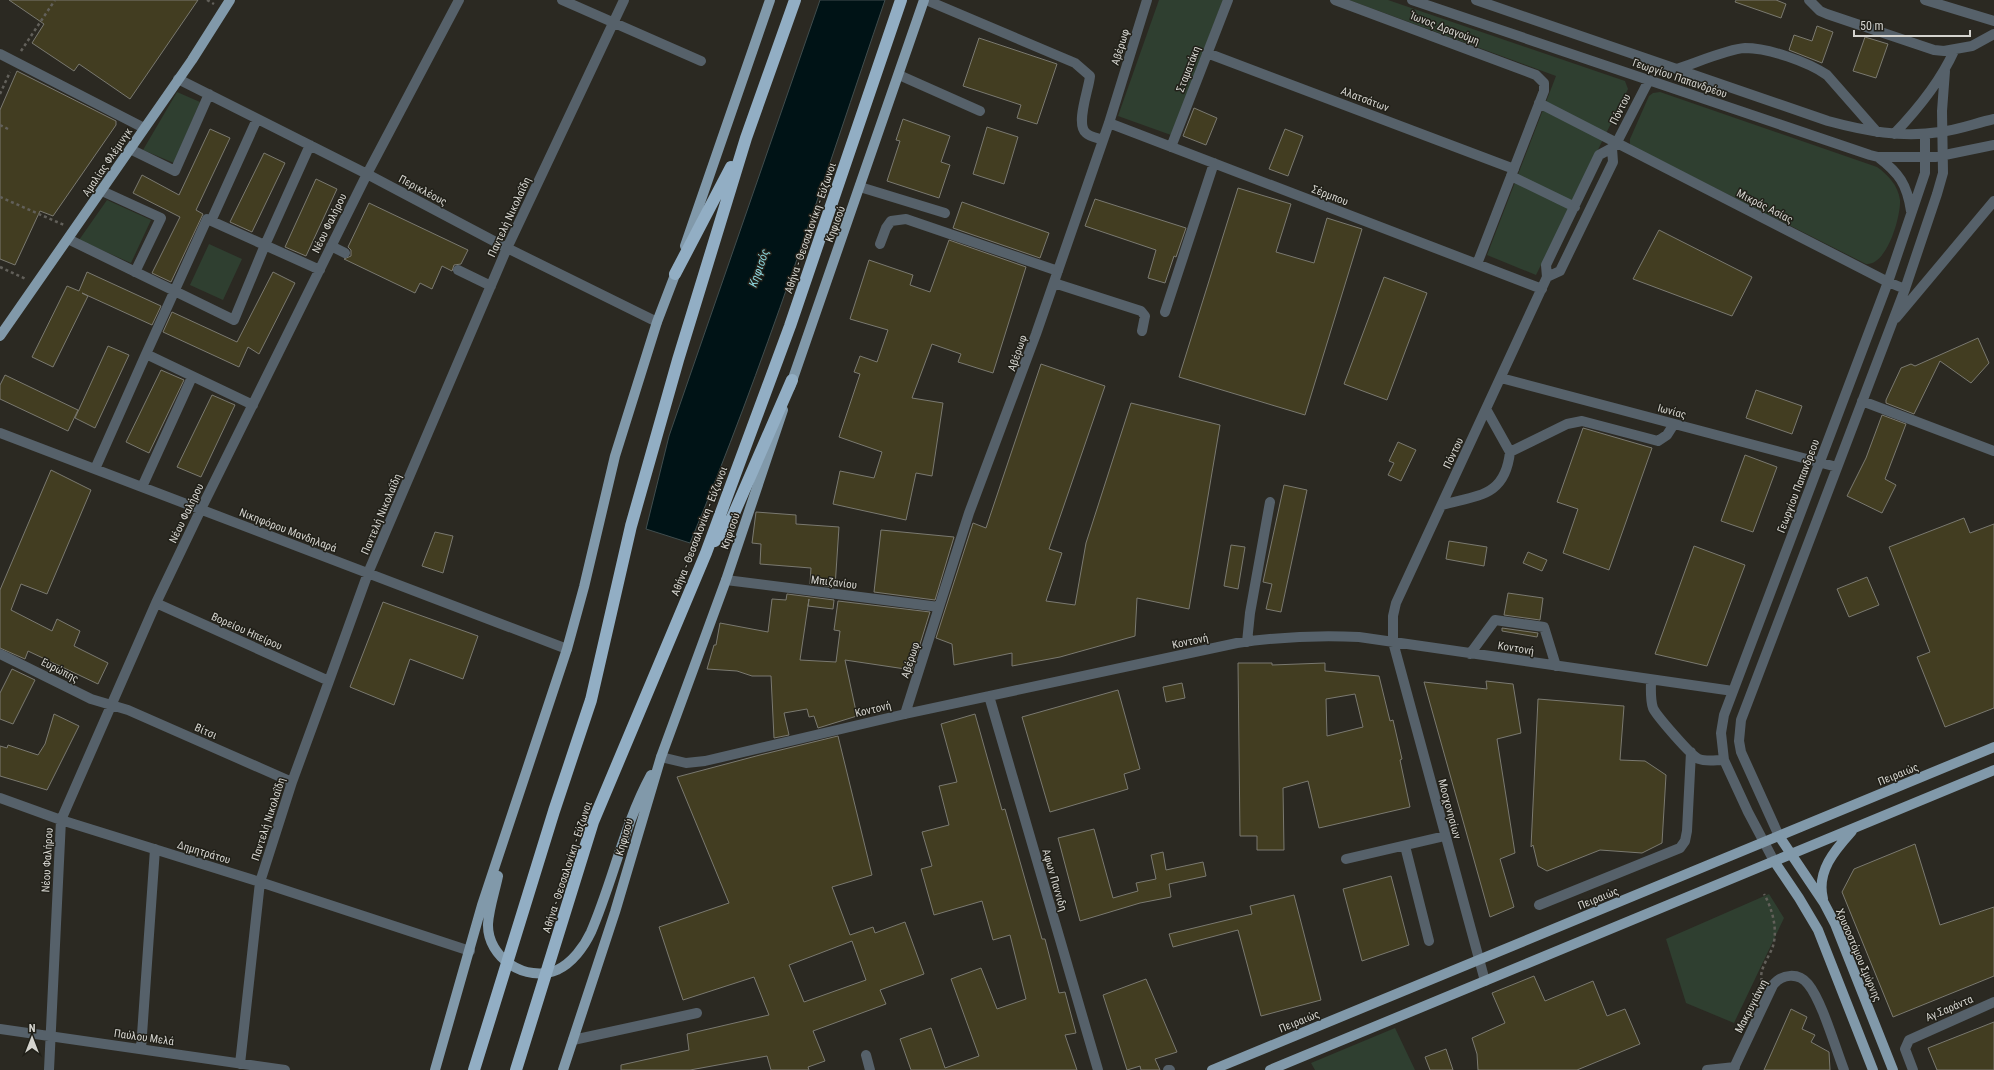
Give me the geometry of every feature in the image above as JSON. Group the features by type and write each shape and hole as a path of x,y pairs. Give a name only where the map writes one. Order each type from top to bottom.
{"highway":[{"path":"474,1070 554,811 591,700 631,526 678,360 746,138 795,0"},
{"name":"Αθήνα - Θεσσαλονίκη - Εύζωνοι","path":"516,1070 593,822 706,553 790,326 901,0"},
{"path":"676,274 746,138"},
{"path":"706,553 732,518 792,380"}],"main road":[{"name":"Αμαλίας Φλέμινγκ","path":"0,336 102,191 230,0"},
{"path":"435,1070 470,951 482,904 567,649 584,587 615,456 657,322 676,274 770,0"},
{"name":"Κηφισού","path":"563,1070 615,912 661,757 726,580 780,424 792,380 925,0"},
{"name":"Πειραιώς","path":"1212,1070 1994,747"},
{"path":"509,825 488,924 491,941 498,954 510,965 523,972 541,974 557,970 570,961 590,933 641,793 661,757"},
{"path":"1270,1070 1994,770"},
{"path":"1824,903 1821,892 1821,880 1825,868 1835,852 1854,828"},
{"name":"Χρυσοστόμου Σμύρνης","path":"1779,836 1824,903 1844,947 1893,1070"},
{"path":"1774,861 1809,913 1828,955 1874,1070"}],"street":[{"name":"Νέου Φαλήρου","path":"49,1070 60,820 156,603 252,405 367,174 459,0"},
{"path":"562,0 701,61"},
{"name":"Παντελή Νικολαΐδη","path":"240,1064 260,882 292,782 368,573 507,248 624,0"},
{"path":"925,0 1075,63 1085,70 1090,76 1081,119 1082,128 1086,134 1103,140"},
{"name":"Αβέρωφ","path":"905,714 970,513 1015,395 1109,123 1147,0"},
{"name":"Σταματάκη","path":"1171,147 1228,0"},
{"name":"Ίωνος Δραγούμη","path":"1335,0 1536,75 1544,83 1544,91 1539,103"},
{"name":"Γεωργίου Παπανδρέου","path":"1412,0 1878,157 1925,158 1943,156 1994,145"},
{"name":"Γεωργίου Παπανδρέου","path":"1476,0 1828,121 1863,130 1894,134 1925,134 1942,132 1994,119"},
{"path":"1809,0 1820,11 1827,14 1934,50 1954,51 1972,46 1994,34"},
{"path":"1925,0 1994,20"},
{"path":"1677,69 1744,48 1772,52 1817,68 1827,75 1877,132"},
{"path":"1894,134 1913,114 1945,70 1954,51"},
{"name":"Αλατσάτων","path":"1207,53 1512,173 1575,207"},
{"path":"0,54 144,128"},
{"path":"1779,836 1741,752 1739,741 1741,720 1891,324 1939,187 1943,173 1942,132 1945,70"},
{"path":"898,75 980,110"},
{"name":"Περικλέους","path":"178,78 367,174 507,248 657,322"},
{"name":"Πόντου","path":"1547,277 1560,271 1613,162 1614,146 1649,80"},
{"path":"130,149 175,171 209,94"},
{"path":"1477,264 1539,103"},
{"name":"Μικράς Ασίας","path":"1539,103 1614,146 1904,289"},
{"path":"211,221 257,119"},
{"name":"Σέρμπου","path":"1109,123 1542,289"},
{"name":"Γεωργίου Παπανδρεου","path":"1763,843 1724,760 1721,733 1724,715 1888,282 1925,173 1925,134"},
{"path":"68,239 234,320 265,245 310,145"},
{"name":"Πόντου","path":"1393,642 1393,616 1396,603 1542,289 1547,277 1546,265 1599,156 1614,146"},
{"path":"1878,157 1891,167 1901,179 1908,193 1911,215"},
{"path":"1165,312 1214,164"},
{"path":"860,187 945,213"},
{"path":"102,191 161,218 135,272"},
{"path":"1891,324 1994,201"},
{"path":"95,469 207,219 320,270"},
{"path":"880,244 886,228 891,221 906,219 1058,271"},
{"path":"331,246 345,253"},
{"path":"458,270 491,286"},
{"path":"1054,283 1141,311 1146,316 1142,331"},
{"path":"146,354 252,405"},
{"path":"142,487 192,377"},
{"name":"Ιωνίας","path":"1501,378 1837,467"},
{"path":"1862,401 1994,451"},
{"path":"1442,505 1493,490 1499,485 1509,459 1510,452 1486,408"},
{"path":"1510,452 1567,424 1582,421 1658,440 1667,435 1674,424"},
{"name":"Νικηφόρου Μανδηλαρά","path":"0,433 567,649"},
{"path":"1247,642 1250,613 1270,502"},
{"name":"Μπιζανίου","path":"726,580 939,607"},
{"name":"Βορείου Ηπείρου","path":"156,603 329,681"},
{"path":"1470,654 1495,620 1544,627 1556,666"},
{"name":"Κοντονή","path":"661,757 686,763 705,761 905,714 1247,642 1320,636 1359,637 1733,691"},
{"name":"Μοσχονησίων","path":"1393,642 1478,960 1485,981"},
{"name":"Ευρώπης","path":"0,654 91,699 110,706"},
{"path":"1651,680 1651,700 1657,714 1697,759 1724,760"},
{"name":"Αφων Παννιδη","path":"989,696 1098,1070"},
{"name":"Βίτσι","path":"110,706 128,710 292,782"},
{"path":"1539,905 1680,848 1685,841 1687,831 1691,752"},
{"name":"Δημητράτου","path":"0,798 60,820 260,882 470,951"},
{"path":"1346,859 1445,836"},
{"path":"1763,843 1774,861"},
{"path":"1405,846 1429,941"},
{"path":"141,1049 155,849"},
{"name":"Μακρυγιάννη","path":"1734,1069 1773,985 1782,978 1797,977 1807,982 1815,996 1844,1070"},
{"name":"Αγ.Σαράντα","path":"1913,1070 1905,1049 1909,1040 1914,1036 1994,1002"},
{"path":"573,1040 697,1013"},
{"name":"Παύλου Μελά","path":"0,1029 285,1070"},
{"path":"866,1055 870,1070"},
{"path":"1707,1070 1734,1069"}],"path":[{"path":"0,94 14,61 54,0"},
{"path":"0,125 8,129"},
{"path":"0,196 75,230"},
{"path":"0,267 37,284"},
{"path":"1764,894 1769,903 1773,917 1774,935 1773,945 1760,978 1767,997"}],"green space":[{"path":"1159,0 1223,0 1171,135 1118,116"},
{"path":"1349,0 1388,0 1625,81 1628,89 1536,275 1487,255 1556,76"},
{"path":"177,92 200,102 174,163 143,150"},
{"path":"1660,92 1877,167 1885,173 1895,185 1900,200 1900,207 1895,228 1886,249 1874,262 1866,264 1632,146 1630,144 1630,139 1649,96 1653,93"},
{"path":"107,200 151,220 131,263 79,240"},
{"path":"209,244 242,259 223,300 190,285"},
{"path":"1769,894 1784,918 1734,1023 1686,1003 1666,939"},
{"path":"1395,1028 1415,1070 1315,1070 1311,1063"}],"water":[{"name":"Κηφισός","path":"820,0 885,0 816,205 768,341 690,543 646,529 669,436"}],"building":[{"path":"9,0 198,0 130,99 79,64 74,71 32,43 44,24"},
{"path":"1736,0 1776,0 1786,4 1781,18 1735,2"},
{"path":"1817,26 1833,32 1822,63 1789,50 1794,35 1812,41"},
{"path":"1865,37 1888,44 1876,78 1853,71"},
{"path":"979,38 1057,64 1037,124 1017,118 1021,105 963,86"},
{"path":"17,71 116,121 116,125 53,216 40,211 15,265 0,259 0,110"},
{"path":"1194,108 1217,118 1206,145 1183,136"},
{"path":"903,119 950,136 941,162 950,165 939,198 887,181 900,141 896,140"},
{"path":"987,127 1018,137 1004,184 973,174"},
{"path":"210,129 230,138 196,210 203,214 171,282 152,273 180,217 133,193 142,175 179,195"},
{"path":"1285,129 1303,136 1288,176 1269,169"},
{"path":"264,153 285,163 252,232 230,222"},
{"path":"316,179 337,189 306,256 285,247"},
{"path":"1238,188 1291,204 1276,252 1314,263 1327,218 1362,229 1305,415 1179,377"},
{"path":"1095,199 1186,228 1176,257 1174,256 1165,283 1148,278 1156,250 1085,226"},
{"path":"962,202 1049,233 1040,258 953,228"},
{"path":"369,203 468,250 461,264 454,265 452,271 442,266 432,289 420,283 415,293 344,259 351,256 351,250 348,247"},
{"path":"1659,230 1752,277 1732,316 1633,279"},
{"path":"949,240 1026,267 993,373 958,362 961,354 932,344 912,398 943,403 932,476 916,473 906,520 833,504 840,471 874,478 882,452 839,437 860,374 854,372 860,356 877,362 888,330 850,319 869,260 913,275 910,285 930,292"},
{"path":"87,272 161,306 152,325 82,293 88,296 53,367 32,357 67,286 79,291"},
{"path":"273,272 295,283 259,354 248,347 239,367 163,332 172,312 237,342"},
{"path":"1384,277 1427,293 1387,400 1344,384"},
{"path":"1978,338 1989,363 1971,383 1940,361 1914,414 1886,403 1901,368 1911,364 1915,366"},
{"path":"108,346 129,355 95,428 75,418"},
{"path":"1041,364 1105,386 1049,549 1062,553 1046,601 1075,605 1086,543 1131,403 1220,425 1189,609 1137,598 1135,636 1060,657 1012,666 1012,653 954,665 952,644 936,638 973,523 986,528"},
{"path":"161,370 184,380 149,453 126,442"},
{"path":"5,375 78,410 68,431 0,399 0,385"},
{"path":"1756,390 1802,406 1792,434 1746,418"},
{"path":"212,395 235,405 201,477 177,467"},
{"path":"1882,415 1906,424 1885,479 1896,485 1882,513 1847,496 1866,458"},
{"path":"1583,428 1652,448 1609,570 1563,553 1578,509 1557,502"},
{"path":"1398,442 1416,450 1401,481 1388,475 1394,463 1389,461"},
{"path":"1745,455 1777,467 1753,532 1721,521"},
{"path":"51,470 91,490 47,594 21,584 11,610 52,631 57,619 80,631 74,646 108,663 98,684 28,651 25,659 0,648 0,590"},
{"path":"1284,485 1307,490 1281,612 1266,609 1272,584 1263,582"},
{"path":"756,512 796,515 796,524 839,527 835,587 810,584 811,568 760,564 761,544 752,543"},
{"path":"1964,518 1970,533 1994,524 1994,708 1945,727 1917,657 1930,652 1889,547"},
{"path":"881,530 954,537 935,600 874,592"},
{"path":"435,532 453,536 443,573 422,566"},
{"path":"1449,541 1487,547 1484,566 1446,559"},
{"path":"1231,545 1245,547 1238,589 1224,586"},
{"path":"1694,546 1745,565 1707,666 1655,654"},
{"path":"1528,552 1547,560 1542,571 1523,563"},
{"path":"1867,577 1879,605 1849,617 1837,589"},
{"path":"1508,593 1543,598 1540,620 1504,615"},
{"path":"787,594 834,600 833,609 808,606 809,599 800,660 836,662 840,631 834,630 838,601 930,612 912,670 845,660 857,716 818,728 814,716 809,717 807,709 784,713 789,735 774,738 771,676 752,676 737,671 707,669 714,645 716,645 720,623 768,632 772,599 786,600"},
{"path":"383,602 478,636 463,679 410,659 394,705 350,687"},
{"path":"1502,628 1538,633 1537,637 1502,631"},
{"path":"1238,663 1272,663 1272,665 1325,663 1325,671 1379,676 1390,721 1393,720 1402,759 1400,760 1410,807 1319,828 1308,781 1283,788 1284,850 1257,850 1257,836 1240,836","holes":["1355,694 1363,727 1327,736 1326,699"]},
{"path":"12,669 35,680 13,724 0,719 0,693"},
{"path":"1486,681 1513,684 1521,733 1497,739 1515,853 1500,859 1514,907 1490,917 1424,682 1487,689"},
{"path":"1182,683 1185,698 1166,702 1163,687"},
{"path":"1118,690 1140,769 1124,774 1128,789 1050,812 1022,717"},
{"path":"1538,699 1624,706 1620,760 1645,761 1666,775 1662,843 1642,853 1600,850 1547,871 1538,866 1533,845 1531,847"},
{"path":"54,714 79,726 47,790 0,776 0,746 7,748 8,745 38,755 45,744"},
{"path":"975,714 1002,810 1005,809 1042,939 1045,939 1059,993 1065,992 1076,1033 1065,1035 1077,1070 911,1070 900,1039 931,1028 945,1068 979,1056 951,979 981,968 997,1009 1026,999 1010,935 993,940 982,901 934,915 921,869 932,866 922,832 949,825 939,786 957,782 941,724"},
{"path":"838,736 872,875 832,887 850,935 873,927 875,933 905,922 924,974 880,990 886,1004 813,1031 825,1061 808,1067 809,1070 771,1070 767,1056 690,1070 621,1070 621,1065 689,1050 687,1034 769,1015 754,977 683,1000 659,927 729,903 677,777","holes":["852,941 866,980 804,1002 789,965"]},
{"path":"1094,829 1113,898 1138,891 1136,883 1156,879 1151,855 1163,852 1166,870 1203,862 1206,876 1169,884 1171,897 1140,903 1080,921 1058,838"},
{"path":"1915,844 1940,925 1994,907 1994,976 1893,1017 1842,892 1854,869"},
{"path":"1391,876 1409,945 1362,961 1343,889"},
{"path":"1294,895 1321,1000 1261,1016 1238,930 1173,947 1169,934 1252,914 1250,906"},
{"path":"1534,976 1545,1001 1593,981 1607,1016 1625,1009 1640,1044 1577,1070 1478,1070 1477,1054 1472,1038 1505,1023 1492,993"},
{"path":"1146,979 1177,1052 1155,1059 1160,1070 1141,1070 1140,1066 1127,1070 1103,995"},
{"path":"1791,1009 1807,1017 1802,1029 1815,1035 1811,1042 1829,1052 1830,1070 1764,1070"},
{"path":"1994,1022 1994,1070 1937,1070 1928,1048"},
{"path":"1446,1049 1453,1070 1430,1070 1425,1057"}]}
